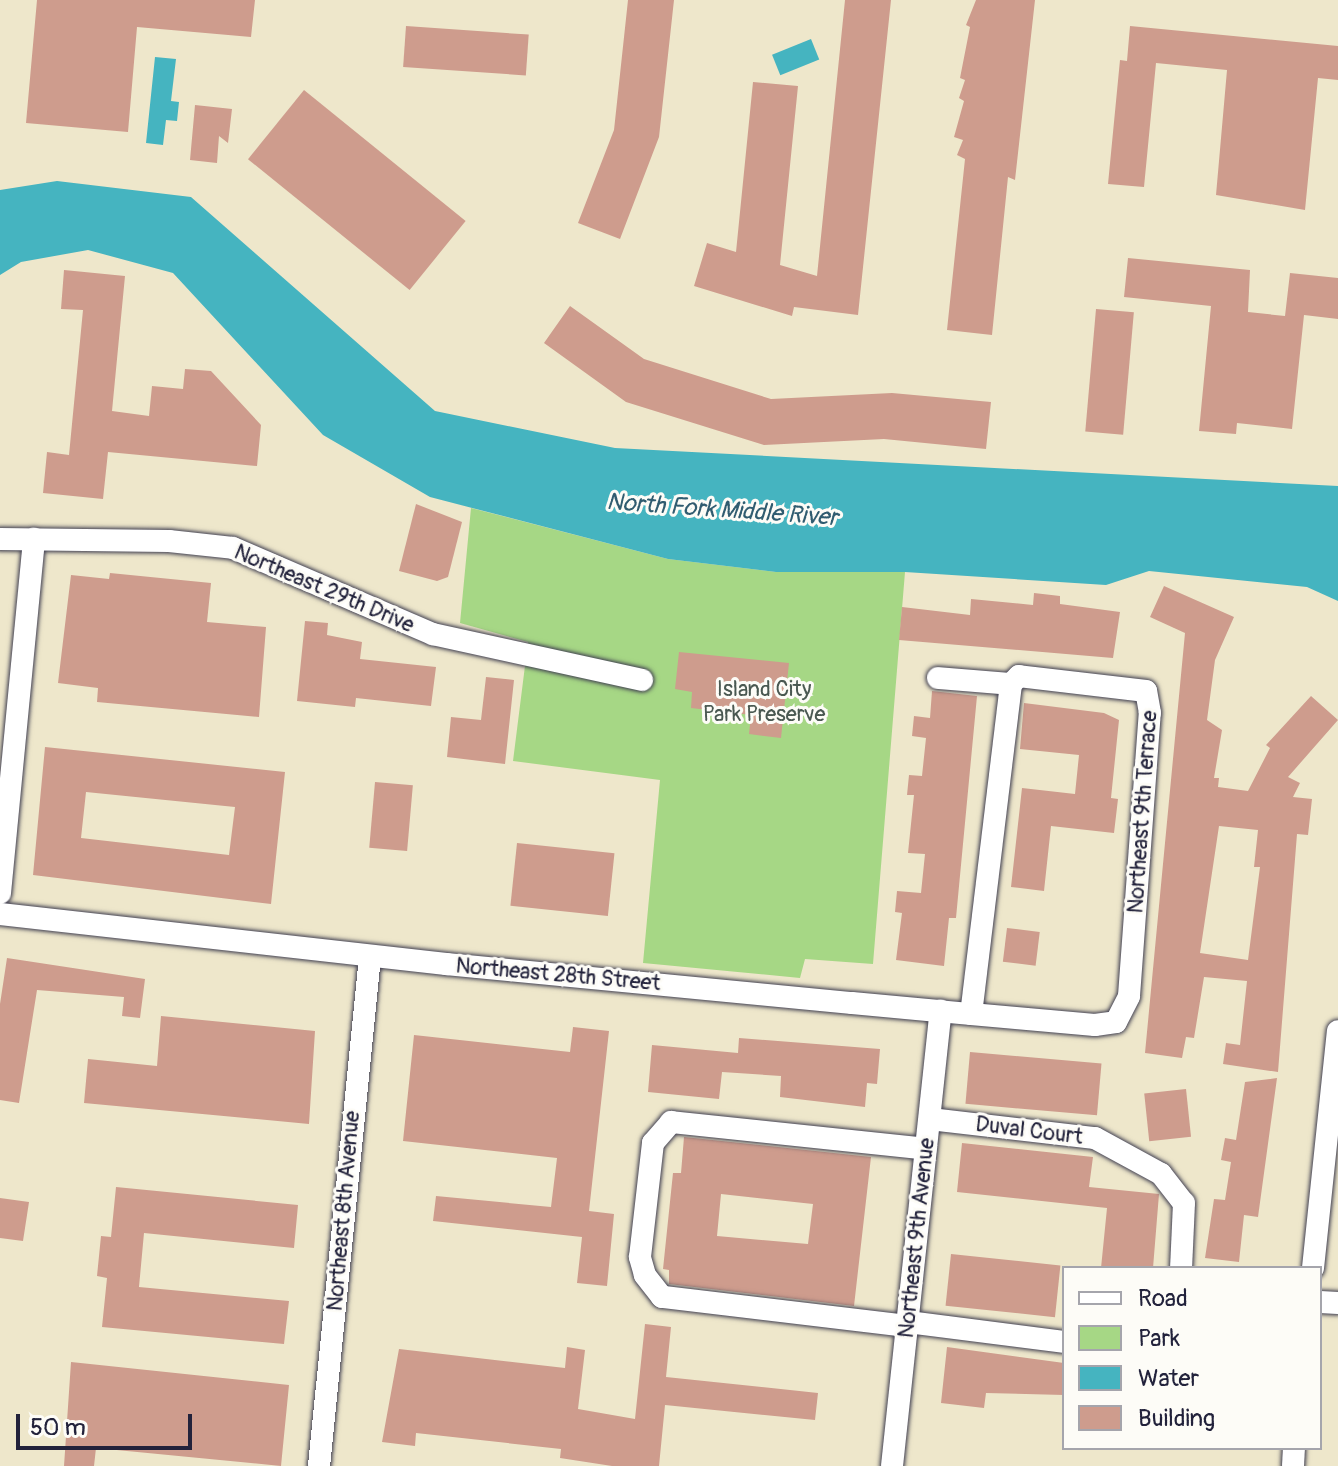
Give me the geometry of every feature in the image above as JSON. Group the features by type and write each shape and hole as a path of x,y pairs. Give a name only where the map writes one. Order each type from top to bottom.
{"street":[{"name":"Northeast 29th Drive","path":"0,539 169,541 233,548 433,634 642,680"},
{"path":"0,893 34,539"},
{"name":"Northeast 9th Terrace","path":"938,678 1011,684 1019,676 1134,689 1151,699 1129,996 1116,1022"},
{"path":"971,1014 1011,684"},
{"name":"Northeast 28th Street","path":"0,914 370,957 1095,1025 1116,1022"},
{"name":"Northeast 8th Avenue","path":"319,1466 370,957"},
{"name":"Northeast 9th Avenue","path":"892,1466 941,1011"},
{"path":"1313,1266 1338,1031"},
{"name":"Duval Court","path":"930,1119 1095,1138 1161,1174 1184,1203 1181,1266"},
{"path":"926,1149 671,1122 653,1143 640,1257 645,1275 662,1297 686,1303 1062,1342"}],"green space":[{"name":"Island City Park Preserve","path":"471,508 668,559 776,572 905,572 873,964 805,959 800,978 643,963 660,780 513,761 528,642 460,623"}],"water":[{"path":"811,39 819,59 780,75 772,55"},
{"path":"155,57 176,59 171,101 179,102 177,121 166,120 163,145 146,143"},
{"name":"North Fork Middle River","path":"57,181 191,197 435,411 615,448 1338,486 1338,601 1307,587 1149,571 1106,585 905,572 776,572 668,559 430,497 323,435 173,273 88,250 21,262 0,275 0,190"}],"building":[{"path":"37,0 255,0 251,37 137,27 128,132 26,123"},
{"path":"628,0 674,0 659,137 620,239 578,223 614,130"},
{"path":"845,0 891,0 858,315 794,307 792,316 694,286 707,243 736,252 753,82 798,86 780,265 817,276"},
{"path":"976,0 1035,0 1015,180 1008,177 992,335 947,330 965,159 957,155 963,140 954,137 964,101 959,98 965,80 960,78 970,27 966,25"},
{"path":"406,26 529,35 526,75 403,67"},
{"path":"1130,26 1338,46 1338,80 1318,78 1305,210 1216,195 1227,70 1156,63 1144,187 1108,184 1120,60 1127,61"},
{"path":"304,90 466,221 410,290 248,159"},
{"path":"195,105 232,109 228,143 219,136 217,163 190,160"},
{"path":"1128,258 1250,270 1248,312 1285,316 1290,273 1338,278 1338,319 1304,315 1292,429 1237,423 1236,434 1199,431 1211,306 1124,297"},
{"path":"64,270 125,276 112,411 149,416 152,386 183,389 185,369 211,371 261,425 257,466 108,452 103,499 43,493 47,452 69,455 83,310 61,309"},
{"path":"570,306 644,359 771,399 892,393 991,402 986,449 884,439 764,445 626,402 544,343"},
{"path":"1096,309 1134,312 1123,435 1085,432"},
{"path":"416,504 462,522 448,577 437,581 399,571"},
{"path":"110,573 211,583 207,622 266,627 259,717 97,702 98,688 58,683 71,575 109,579"},
{"path":"1164,586 1234,617 1215,660 1207,720 1222,730 1214,778 1219,778 1218,787 1248,791 1270,748 1266,745 1311,696 1338,720 1288,777 1300,783 1293,797 1312,799 1308,835 1297,834 1278,1072 1223,1064 1226,1043 1240,1045 1247,981 1204,977 1194,1038 1186,1037 1182,1058 1145,1053 1185,633 1150,617","holes":["1219,826 1258,830 1254,867 1260,867 1248,960 1200,953"]},
{"path":"1034,593 1060,596 1060,604 1120,612 1113,658 899,640 902,607 970,615 971,599 1033,605"},
{"path":"305,621 328,623 327,635 362,642 360,659 436,667 431,706 356,698 355,707 297,701"},
{"path":"679,652 789,663 781,738 749,734 751,715 691,708 692,692 675,689"},
{"path":"486,677 514,680 505,764 447,757 451,717 481,720"},
{"path":"932,691 977,696 956,918 949,918 944,966 896,960 902,913 895,912 897,891 921,893 925,854 908,853 914,795 907,795 909,775 922,776 926,738 912,736 914,716 930,718"},
{"path":"1024,703 1104,713 1119,720 1111,798 1118,799 1114,833 1051,826 1044,891 1011,887 1022,788 1075,794 1079,755 1020,749"},
{"path":"45,747 285,772 271,904 33,875","holes":["86,792 235,807 229,855 81,838"]},
{"path":"375,782 413,785 407,851 369,848"},
{"path":"517,843 614,853 608,916 510,906"},
{"path":"1007,928 1040,932 1036,966 1003,962"},
{"path":"7,958 145,979 140,1018 122,1016 124,997 37,990 19,1103 0,1100 0,1004"},
{"path":"161,1016 315,1031 309,1124 84,1103 88,1059 157,1066"},
{"path":"573,1027 609,1031 589,1211 614,1214 607,1286 577,1283 582,1237 433,1221 436,1196 551,1207 557,1158 403,1141 414,1035 570,1052"},
{"path":"739,1038 880,1049 877,1084 867,1083 865,1107 780,1097 781,1076 722,1072 719,1099 648,1092 652,1045 738,1053"},
{"path":"970,1052 1101,1064 1097,1115 965,1104"},
{"path":"1277,1078 1258,1217 1244,1215 1239,1262 1205,1258 1214,1199 1225,1200 1231,1162 1221,1160 1225,1138 1236,1140 1245,1082"},
{"path":"1186,1089 1191,1137 1149,1141 1144,1093"},
{"path":"684,1137 871,1157 854,1306 669,1284 669,1270 663,1269 673,1173 681,1173","holes":["721,1194 813,1204 808,1244 717,1236"]},
{"path":"962,1143 1093,1157 1089,1187 1159,1194 1153,1266 1101,1266 1107,1208 957,1192"},
{"path":"116,1187 298,1205 294,1248 144,1233 139,1287 289,1301 284,1344 102,1327 107,1278 97,1276 101,1236 111,1237"},
{"path":"0,1198 29,1202 23,1241 0,1238"},
{"path":"951,1254 1060,1265 1055,1317 946,1306"},
{"path":"645,1324 671,1327 666,1377 818,1393 815,1420 665,1405 659,1466 612,1466 560,1458 561,1449 416,1433 415,1446 382,1442 399,1349 565,1368 567,1347 585,1350 578,1409 635,1419"},
{"path":"947,1347 1062,1363 1062,1395 986,1393 984,1408 941,1403"},
{"path":"71,1362 289,1385 281,1466 96,1448 94,1466 64,1466"}]}
